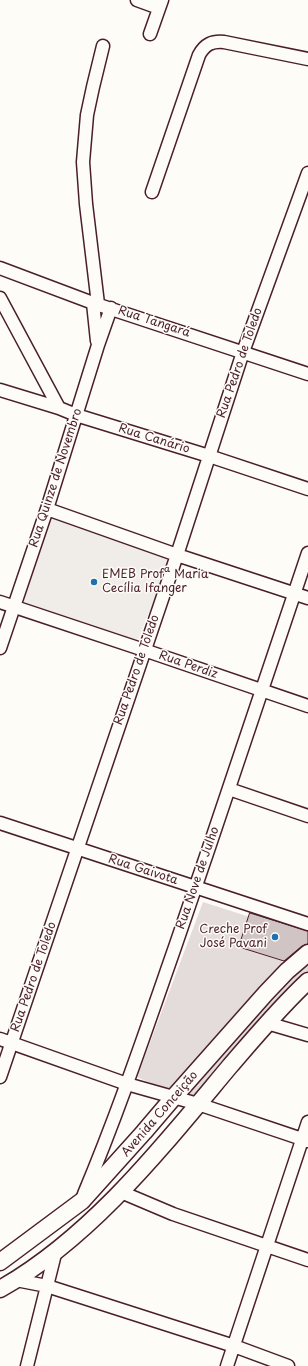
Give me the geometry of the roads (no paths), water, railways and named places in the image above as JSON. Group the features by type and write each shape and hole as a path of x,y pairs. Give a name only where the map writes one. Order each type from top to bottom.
{"main road":[{"name":"Avenida Conceição","path":"0,1262 82,1201 266,993 287,971 308,953"},
{"name":"Avenida Conceição","path":"0,1289 16,1280 54,1252 121,1192 267,1023 308,981"},
{"path":"54,1252 48,1243 49,1235 82,1201"}],"street":[{"path":"137,0 160,4 150,34"},
{"path":"152,192 202,48 216,42 224,42 308,59"},
{"path":"98,345 96,304 86,204 84,162 88,115 103,46"},
{"name":"Rua Pedro de Toledo","path":"0,1077 6,1041 77,848 243,352 308,173"},
{"name":"Rua Tangará","path":"0,268 96,304 308,374"},
{"path":"0,298 59,408"},
{"name":"Rua Quinze de Novembro","path":"0,648 47,509 111,308"},
{"name":"Rua Canário","path":"0,390 209,456 308,490"},
{"path":"47,509 176,555 308,598"},
{"name":"Rua Nove de Julho","path":"82,1201 127,1084 196,887 308,553"},
{"name":"Rua Perdiz","path":"0,602 308,706"},
{"path":"229,789 308,816"},
{"name":"Rua Gaivota","path":"0,823 308,924"},
{"path":"267,1023 308,1035"},
{"path":"6,1041 127,1084 198,1104 305,1140"},
{"path":"227,1366 305,1140 308,1122"},
{"path":"121,1192 173,1214 308,1260"},
{"path":"27,1366 54,1252"},
{"path":"16,1280 47,1286 234,1346 288,1366"}],"place":[{"name":"EMEB Profª Maria Cecília Ifanger","path":"94,582"},
{"name":"Creche Prof José Pavani","path":"275,937"}]}
